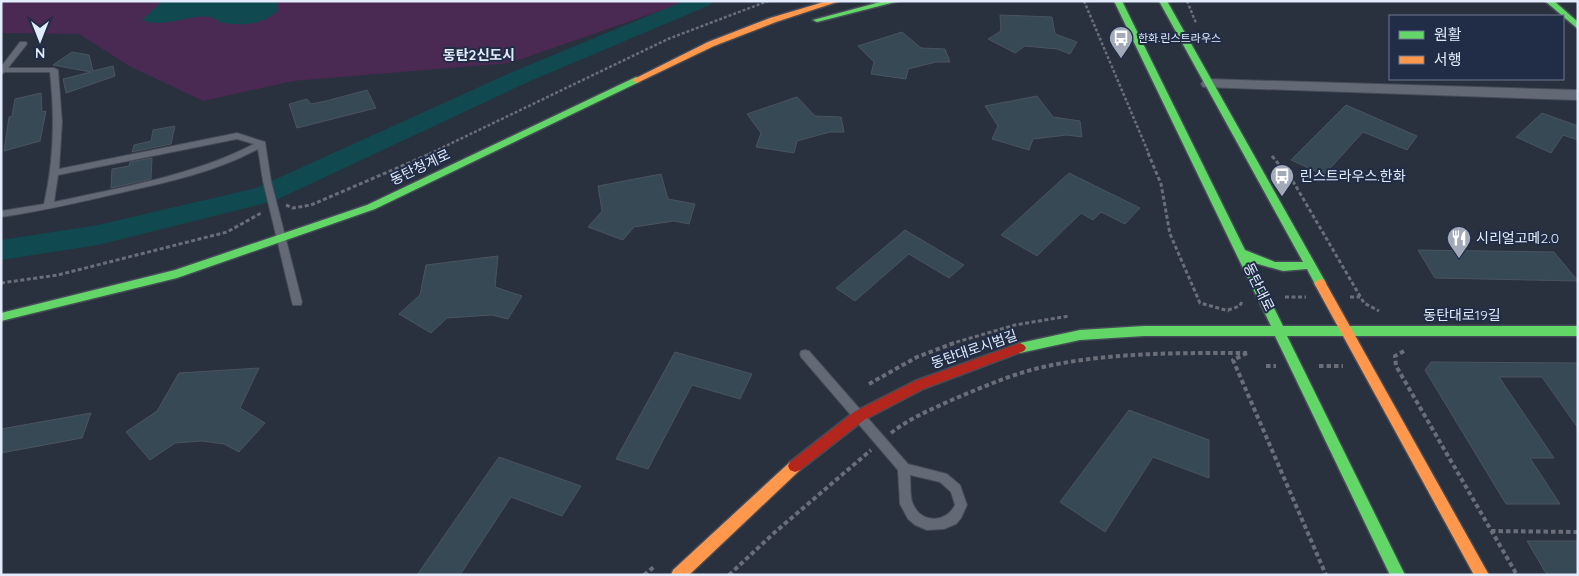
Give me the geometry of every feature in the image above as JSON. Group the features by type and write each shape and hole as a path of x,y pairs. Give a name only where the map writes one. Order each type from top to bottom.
{"street":[{"name":"동탄청계로","path":"1,317 177,274 371,207 711,44 773,20 836,1"},
{"path":"806,24 895,1"},
{"name":"동탄대로","path":"1118,1 1264,296 1398,575"},
{"path":"1163,1 1482,575"},
{"path":"1549,1 1578,27"},
{"path":"529,131 700,63"},
{"path":"529,131 604,82"},
{"path":"1209,84 1578,95"},
{"path":"1242,252 1265,265 1285,270 1310,265"},
{"name":"동탄대로시범길","path":"678,575 787,472 860,416 919,385 972,364 1024,347 1080,335 1144,331 1346,330"},
{"name":"동탄대로19길","path":"1346,330 1578,331"}],"lane":[{"path":"2,71 23,44"},
{"path":"2,71 54,70 60,111 56,173 48,207"},
{"path":"56,173 237,136 262,144"},
{"path":"262,144 267,181 297,302"},
{"path":"1,214 48,207 162,180 238,158 262,144"},
{"path":"805,354 904,468 943,478 956,489 960,497 959,512 946,524 927,524 918,520 906,505 904,468"},
{"path":"906,488 918,477 926,475"}],"path":[{"path":"286,204 293,208 311,205 380,177 668,39 768,1"},
{"path":"1084,1 1162,184 1170,234 1200,303 1228,310"},
{"path":"1187,1 1193,12 1198,30"},
{"path":"1268,151 1294,183 1360,297 1370,308 1386,312"},
{"path":"1,283 58,275 227,232 245,224 253,215"},
{"path":"1264,296 1360,297"},
{"path":"1407,350 1395,356 1396,366 1517,575"},
{"path":"729,575 774,533 906,421 1015,375 1082,360 1146,354 1247,353 1233,360 1326,575"},
{"path":"1266,366 1396,366"},
{"path":"1492,531 1578,532"}],"shaded area":[{"path":"1,1 688,1 510,63 293,81 203,101 129,66 79,34 1,33"},
{"path":"162,1 277,1 277,11 264,20 250,24 219,22 204,16 162,23 142,20"}],"building":[{"path":"1000,15 1052,17 1055,34 1077,42 1070,54 1057,49 1025,46 1015,53 988,39 1001,31"},
{"path":"902,32 921,48 945,49 950,62 936,62 908,69 906,79 871,74 874,62 858,46"},
{"path":"72,52 89,55 93,71 113,66 115,76 66,93 63,79 91,72 53,65"},
{"path":"367,90 376,108 297,128 289,104 307,99 311,104"},
{"path":"41,93 42,112 46,111 40,141 4,151 9,117 12,116 15,99"},
{"path":"1037,96 1053,117 1080,121 1082,137 1067,135 1033,139 1029,150 992,139 998,126 985,106"},
{"path":"797,97 815,116 841,117 844,132 830,132 797,141 794,153 756,147 761,133 747,114"},
{"path":"1346,105 1417,136 1407,150 1363,132 1324,175 1291,160"},
{"path":"1542,113 1578,126 1578,140 1563,135 1551,153 1516,137"},
{"path":"175,126 171,144 132,152 134,145 151,141 153,130"},
{"path":"152,158 151,179 111,188 112,169 129,166 130,162"},
{"path":"1069,173 1140,208 1125,224 1101,212 1093,220 1081,213 1037,256 1001,235"},
{"path":"661,174 668,199 695,204 689,224 674,221 634,227 623,240 588,227 602,211 598,186"},
{"path":"905,230 964,265 949,278 909,254 855,301 836,288"},
{"path":"1418,250 1554,252 1578,281 1435,278"},
{"path":"498,256 495,287 522,296 508,319 492,315 447,318 431,333 399,314 420,295 426,265"},
{"path":"675,352 752,374 740,399 692,385 648,469 616,459"},
{"path":"1431,362 1578,363 1578,428 1542,377 1499,377 1554,458 1530,458 1560,504 1506,504 1425,370"},
{"path":"259,368 240,408 265,423 239,452 224,444 202,441 175,443 150,460 126,432 157,411 179,373"},
{"path":"1129,410 1209,440 1209,478 1153,457 1105,532 1060,502"},
{"path":"91,413 82,438 1,453 1,429"},
{"path":"499,457 581,486 562,516 511,497 460,575 417,575"},
{"path":"1527,541 1578,541 1578,575 1547,575"}],"waterway":[{"path":"1,250 98,235 264,195 520,77 703,1"}],"traffic: fast":[{"path":"817,20 895,1"},
{"path":"1118,1 1398,575"},
{"path":"1163,1 1320,283"},
{"path":"1549,1 1578,27"},
{"path":"1,317 177,274 371,207 636,80"},
{"path":"1242,253 1275,266 1310,265"},
{"path":"1020,348 1080,335 1144,331 1578,331"}],"traffic: slow":[{"path":"636,80 711,44 773,20 836,1"},
{"path":"1320,283 1482,575"},
{"path":"678,575 795,466"}],"traffic: jam":[{"path":"795,466 859,416 919,385 1020,348"}],"place":[{"name":"한화.린스트라우스","path":"1121,59"},
{"name":"린스트라우스.한화","path":"1282,197"},
{"name":"시리얼고메2.0","path":"1459,259"}],"district":[{"name":"동탄2신도시","path":"479,55"}]}
